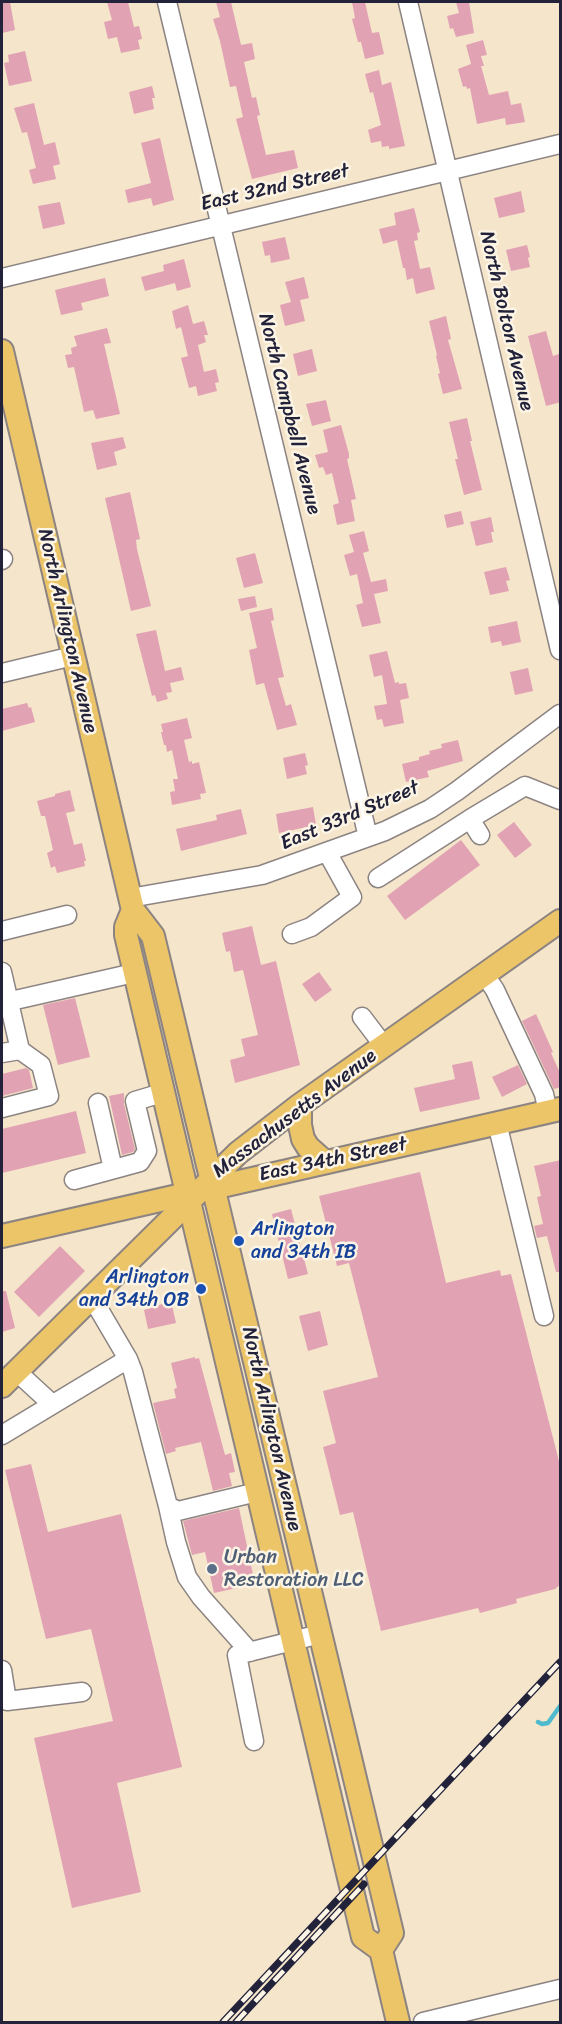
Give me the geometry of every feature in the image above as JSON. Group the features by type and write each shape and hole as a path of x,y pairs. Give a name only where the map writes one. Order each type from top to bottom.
{"main road":[{"name":"North Arlington Avenue","path":"2,351 131,904 153,936 199,1190 257,1492 292,1641 363,1937 381,1950 392,1933 320,1634 199,1190 162,1093 125,932 131,904"},
{"name":"Massachusetts Avenue","path":"9,1378 237,1153 300,1105 561,921"},
{"path":"300,1105 303,1139 308,1147 325,1162"},
{"name":"East 34th Street","path":"2,1236 554,1111"},
{"path":"381,1950 398,2022"}],"street":[{"name":"North Campbell Avenue","path":"167,2 368,837"},
{"name":"North Bolton Avenue","path":"408,2 561,650"},
{"name":"East 32nd Street","path":"2,278 561,144"},
{"path":"2,673 73,656"},
{"name":"East 33rd Street","path":"131,904 262,875 399,825 429,809 561,714"},
{"path":"378,878 525,786 561,800"},
{"path":"470,819 480,835"},
{"path":"292,934 312,927 352,897 327,852"},
{"path":"2,932 67,915"},
{"path":"2,972 5,1002 20,1050 41,1065 49,1096 2,1108"},
{"path":"5,1002 134,973"},
{"path":"485,975 495,990 554,1111"},
{"path":"362,1017 384,1046"},
{"path":"2,1053 20,1050"},
{"path":"74,1180 140,1162 147,1151 135,1101 162,1093"},
{"path":"98,1102 113,1169"},
{"path":"497,1124 544,1316"},
{"path":"91,1296 128,1359 187,1577 201,1597 250,1652"},
{"path":"2,1435 128,1359"},
{"path":"9,1378 52,1404"},
{"path":"168,1506 178,1511 257,1492"},
{"path":"254,1742 237,1655 320,1634"},
{"path":"2,1670 7,1701 82,1692"},
{"path":"423,2022 561,1989"}],"building":[{"path":"2,2 10,2 15,30 2,33"},
{"path":"107,2 128,2 134,27 139,26 142,39 138,40 140,49 121,53 117,37 108,39 104,22 112,20"},
{"path":"216,2 231,2 241,45 252,43 255,59 244,62 252,98 256,97 260,115 257,116 266,155 294,150 298,168 252,179 236,119 243,117 236,86 230,87 213,19 220,17"},
{"path":"352,2 365,2 372,33 379,32 384,54 365,59 352,19 355,18"},
{"path":"456,2 469,2 474,33 456,37 453,28 450,29 447,16 459,13"},
{"path":"483,40 487,55 481,56 484,66 481,66 489,95 508,91 511,105 521,103 525,122 506,125 505,118 477,124 470,88 463,87 458,69 471,64 466,45"},
{"path":"25,51 32,81 9,86 4,63 9,62 8,55"},
{"path":"379,70 382,85 391,82 405,146 389,149 389,146 382,147 381,141 371,143 368,130 381,125 373,92 370,93 365,74"},
{"path":"152,86 155,98 152,98 154,109 134,114 129,92"},
{"path":"34,103 44,145 55,142 60,164 53,166 56,179 33,184 29,170 36,168 27,132 22,133 14,108"},
{"path":"160,138 174,200 153,206 151,198 128,203 125,190 151,183 141,143"},
{"path":"521,191 525,212 499,218 494,198"},
{"path":"60,202 65,224 43,229 38,206"},
{"path":"414,208 420,232 417,233 418,240 414,241 420,269 430,267 435,289 416,294 413,278 407,280 397,240 383,244 379,229 396,225 394,213"},
{"path":"285,237 290,259 271,263 270,255 265,256 262,242"},
{"path":"527,245 530,267 511,271 506,250"},
{"path":"184,259 191,287 177,291 175,283 145,291 141,277 164,271 163,265"},
{"path":"304,277 309,298 300,300 305,321 285,326 280,305 291,302 285,282"},
{"path":"105,278 109,296 81,303 83,310 61,315 55,290"},
{"path":"188,305 193,324 204,321 208,335 204,335 206,342 198,345 204,372 216,369 219,382 215,383 217,391 198,396 196,386 189,388 181,358 188,356 181,327 176,329 172,311"},
{"path":"446,316 451,339 448,340 462,389 443,394 429,321"},
{"path":"107,328 111,343 104,344 120,414 96,419 93,410 84,412 74,367 68,368 65,355 72,354 71,348 77,346 74,336"},
{"path":"546,331 553,356 559,354 561,361 561,402 546,406 528,336"},
{"path":"312,349 317,371 298,376 293,354"},
{"path":"326,400 331,421 312,426 306,404"},
{"path":"467,418 482,490 464,495 449,422"},
{"path":"341,425 349,454 347,459 356,499 351,500 355,521 337,525 333,505 339,503 332,473 326,475 323,467 319,468 315,455 328,452 323,430"},
{"path":"123,437 126,448 114,452 117,465 97,470 91,443"},
{"path":"130,492 140,539 136,540 137,549 151,606 131,611 105,498"},
{"path":"461,511 464,524 447,528 444,515"},
{"path":"491,517 493,542 476,546 470,522"},
{"path":"364,531 369,551 363,553 371,582 386,579 388,591 374,594 381,623 362,627 356,605 363,603 357,574 350,576 344,555 354,552 349,535"},
{"path":"255,553 263,583 244,588 236,558"},
{"path":"506,567 510,580 506,581 509,591 490,595 484,572"},
{"path":"255,596 257,607 241,611 238,599"},
{"path":"272,608 274,620 271,621 284,677 278,678 286,706 291,704 297,725 277,730 264,683 256,685 249,650 257,648 249,613"},
{"path":"517,621 521,642 502,646 501,641 491,643 488,627"},
{"path":"156,630 165,671 181,667 184,680 170,683 172,692 166,693 168,699 157,702 155,695 152,696 136,634"},
{"path":"387,651 395,683 406,683 409,698 400,700 404,723 384,727 382,719 377,720 374,706 387,704 382,675 374,677 369,655"},
{"path":"528,668 533,691 515,695 510,672"},
{"path":"27,703 29,708 31,707 35,722 2,731 2,709"},
{"path":"187,718 192,738 184,740 189,762 192,761 192,764 199,762 206,793 200,794 201,799 172,805 170,792 175,791 173,779 178,779 172,750 167,752 166,745 164,745 161,724"},
{"path":"458,740 463,761 427,771 429,777 406,782 402,764 419,760 419,757 430,754 429,751 442,748 441,744"},
{"path":"305,753 308,765 305,766 307,774 287,779 283,758"},
{"path":"70,790 75,811 66,813 74,845 82,843 86,861 84,861 85,866 57,873 55,866 51,868 47,853 53,850 45,816 41,816 37,801"},
{"path":"313,807 316,825 279,833 276,814"},
{"path":"241,809 247,834 181,851 176,829 217,820 216,815"},
{"path":"514,822 532,845 515,858 497,835"},
{"path":"461,840 480,865 405,920 387,896"},
{"path":"252,926 261,965 276,961 300,1065 235,1083 230,1060 245,1056 241,1039 258,1035 243,970 234,972 230,951 226,952 222,933"},
{"path":"319,972 332,990 315,1002 302,984"},
{"path":"75,998 90,1057 58,1065 43,1005"},
{"path":"536,1014 561,1075 561,1087 554,1089 522,1021"},
{"path":"472,1061 480,1099 420,1112 414,1088 455,1079 452,1065"},
{"path":"518,1065 527,1084 502,1097 492,1077"},
{"path":"26,1068 29,1070 33,1088 2,1096 2,1074"},
{"path":"124,1093 124,1104 135,1149 133,1152 122,1155 109,1096"},
{"path":"76,1111 86,1153 2,1173 2,1129"},
{"path":"561,1160 561,1272 556,1272 547,1236 537,1238 534,1226 543,1224 537,1197 541,1196 534,1166"},
{"path":"420,1172 446,1283 500,1270 501,1276 511,1274 561,1469 561,1584 555,1589 516,1599 517,1603 480,1613 478,1608 381,1631 353,1512 340,1515 323,1447 336,1443 323,1391 378,1377 349,1263 337,1266 319,1196"},
{"path":"291,1209 308,1274 288,1279 272,1214"},
{"path":"60,1246 85,1271 39,1317 14,1292"},
{"path":"2,1291 6,1291 15,1328 2,1332"},
{"path":"171,1301 176,1323 148,1329 144,1310"},
{"path":"320,1311 328,1345 308,1351 299,1316"},
{"path":"195,1357 195,1359 199,1358 225,1455 231,1453 235,1472 229,1473 232,1486 213,1491 201,1442 175,1448 176,1451 166,1454 153,1403 176,1398 174,1389 177,1388 171,1363"},
{"path":"31,1464 48,1532 121,1514 182,1767 117,1783 141,1892 72,1908 34,1738 113,1721 91,1629 46,1639 5,1470"},
{"path":"239,1508 255,1584 214,1593 205,1552 192,1555 183,1521"}],"waterway":[{"path":"538,1722 548,1723 560,1706"}],"railway":[{"path":"223,2022 560,1662"},
{"path":"236,2022 364,1884"}],"place":[{"name":"Arlington and 34th IB","path":"239,1241"},
{"name":"Arlington and 34th OB","path":"201,1289"},
{"name":"Urban Restoration LLC","path":"212,1569"}]}
